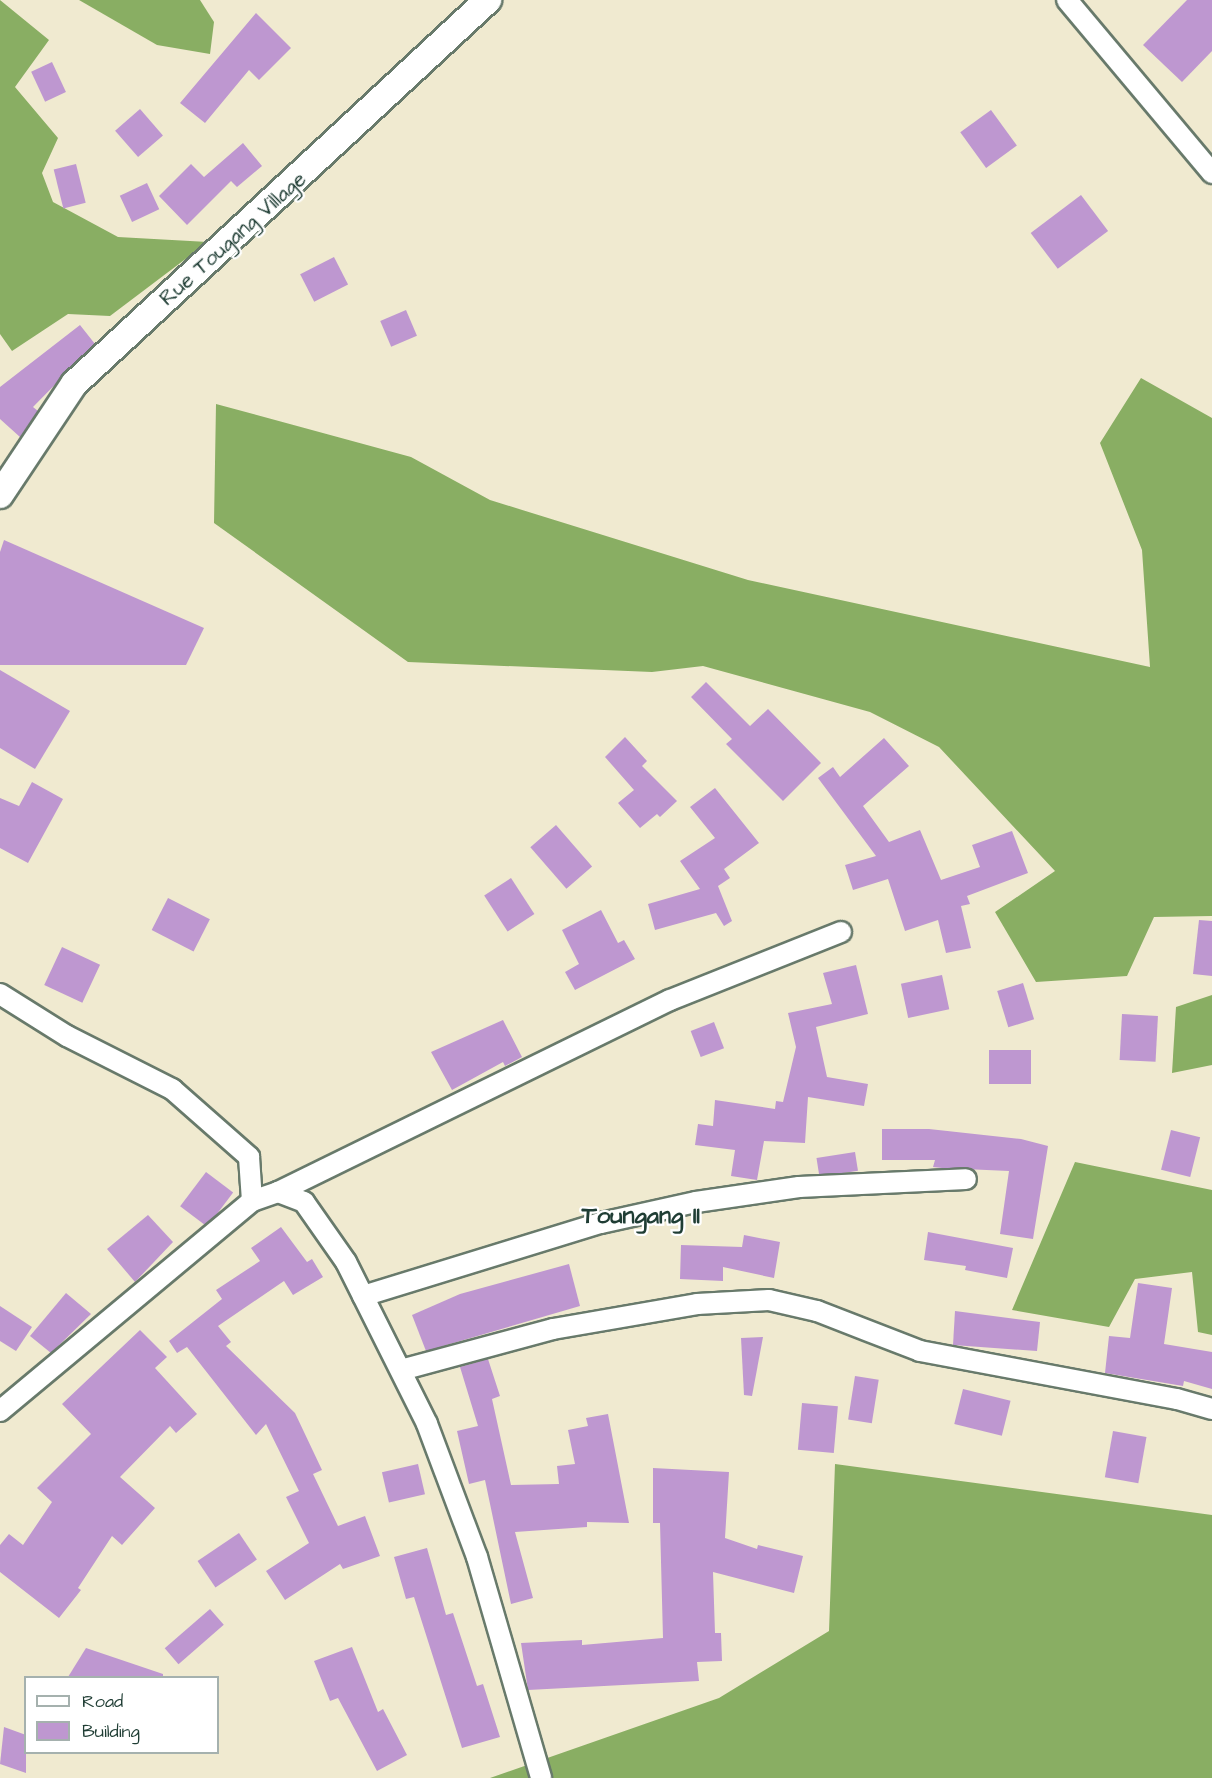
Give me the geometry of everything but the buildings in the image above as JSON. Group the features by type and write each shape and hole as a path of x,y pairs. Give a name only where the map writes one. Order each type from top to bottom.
{"street":[{"name":"Rue Tougang Village","path":"0,495 74,384 489,0"},
{"path":"1067,0 1212,173"},
{"path":"0,1411 252,1201 278,1192 670,1000 841,932"},
{"path":"0,994 67,1036 172,1089 249,1157 252,1201"},
{"path":"363,1296 601,1223 696,1202 799,1187 966,1179"},
{"path":"278,1192 304,1202 346,1262 427,1424 477,1557 541,1778"},
{"path":"401,1370 553,1329 697,1304 769,1299 817,1311 920,1351 1212,1409"}],"green space":[{"path":"0,0 49,40 15,87 58,138 42,173 53,202 118,237 208,242 110,316 68,314 12,351 0,334"},
{"path":"79,0 200,0 214,22 210,54 157,45"},
{"path":"1141,378 1212,418 1212,916 1154,917 1127,976 1036,982 995,912 1055,871 939,747 870,712 703,666 652,672 408,662 214,523 216,404 411,457 490,500 748,580 1150,667 1142,550 1100,443"},
{"path":"1212,995 1212,1065 1172,1073 1176,1007"},
{"path":"1075,1162 1212,1190 1212,1335 1198,1332 1192,1272 1135,1279 1109,1327 1012,1310"},
{"path":"835,1464 1212,1515 1212,1778 490,1778 719,1698 829,1631"}],"district":[{"name":"Toungang II","path":"641,1217"}]}
